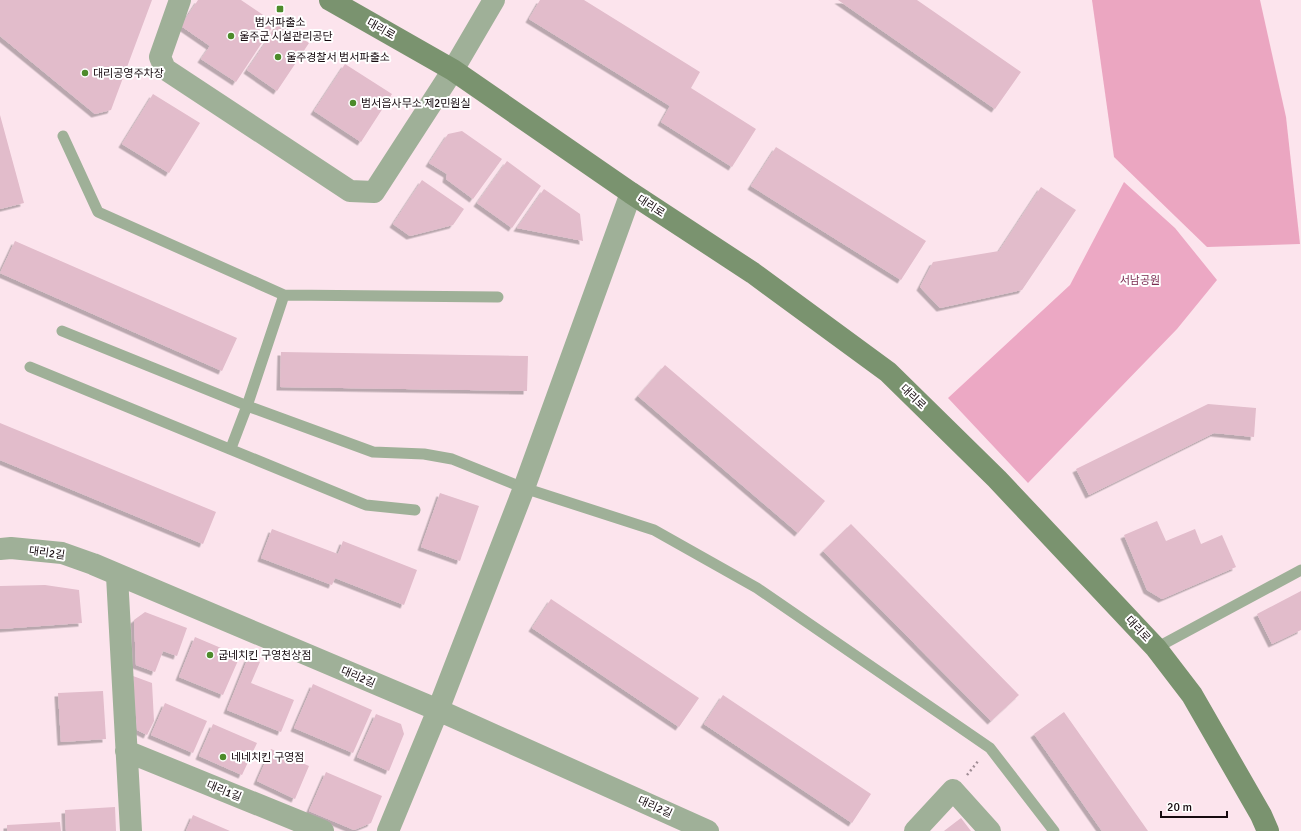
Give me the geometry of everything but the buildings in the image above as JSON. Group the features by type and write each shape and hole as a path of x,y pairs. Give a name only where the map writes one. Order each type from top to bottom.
{"main road":[{"name":"대리로","path":"330,0 453,70 631,193 753,273 888,372 997,479 1156,648 1192,696 1261,815 1268,831"}],"street":[{"path":"180,0 160,57 165,69 350,191 374,192 453,70 494,0"},
{"path":"388,831 438,710 524,488 631,193"},
{"name":"대리2길","path":"0,549 11,548 62,553 92,564 117,576 438,710 708,831"},
{"path":"117,576 131,831"},
{"name":"대리1길","path":"126,752 323,831"},
{"path":"915,831 953,790 990,831"}],"lane":[{"path":"63,136 98,212 284,295 498,297"},
{"path":"231,448 247,406 284,295"},
{"path":"62,331 247,406 373,452 424,454 452,459 524,488 654,530 757,588 990,748 1054,831"},
{"path":"30,367 231,448 366,505 415,510"},
{"path":"1156,648 1301,570"}],"path":[{"path":"953,790 990,748"}],"green space":[{"name":"서남공원","path":"1124,182 1175,228 1217,280 1177,329 1028,483 948,398 1070,285"}],"shaded area":[{"path":"1092,0 1260,0 1286,117 1300,244 1207,247 1114,157"}],"place":[{"name":"범서파출소","path":"280,9"},
{"name":"울주군 시설관리공단","path":"231,36"},
{"name":"울주경찰서 범서파출소","path":"278,57"},
{"name":"대리공영주차장","path":"85,73"},
{"name":"범서읍사무소 제2민원실","path":"353,103"},
{"name":"굽네치킨 구영천상점","path":"210,655"},
{"name":"네네치킨 구영점","path":"223,757"}]}
